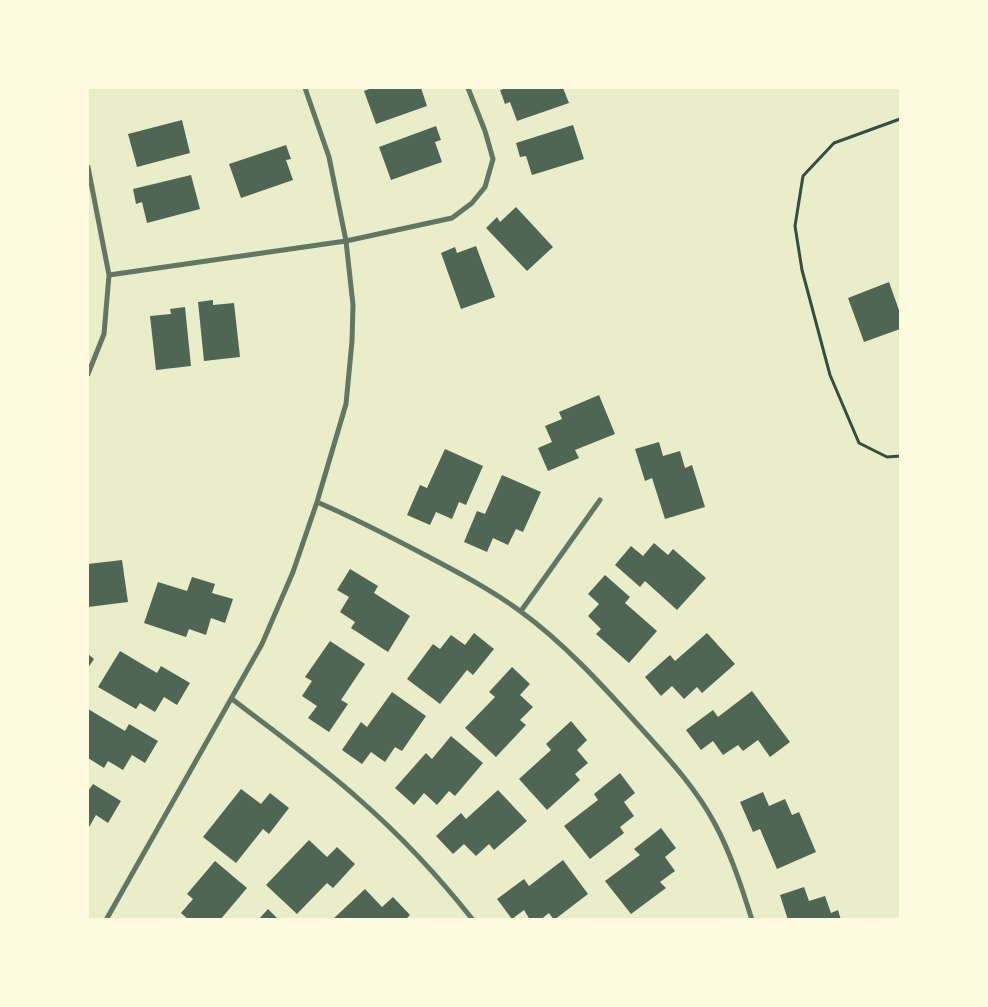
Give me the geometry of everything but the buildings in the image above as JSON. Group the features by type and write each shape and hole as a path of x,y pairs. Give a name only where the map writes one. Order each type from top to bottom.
{"street":[{"path":"106,920 262,644 293,572 317,502 346,404 352,341 353,305 346,241 329,157 305,88"},
{"path":"110,275 346,241 452,218 472,204 485,187 492,159 485,131 468,88"},
{"path":"88,166 110,275 104,334 88,374"},
{"path":"521,611 600,500"},
{"path":"317,502 359,520 452,569 521,611 554,639 621,705 699,797 716,825 727,850 752,920"},
{"path":"232,699 360,800 425,864 473,920"}],"path":[{"path":"900,119 834,143 803,176 795,226 802,270 830,375 859,443 887,457 900,456"}]}
